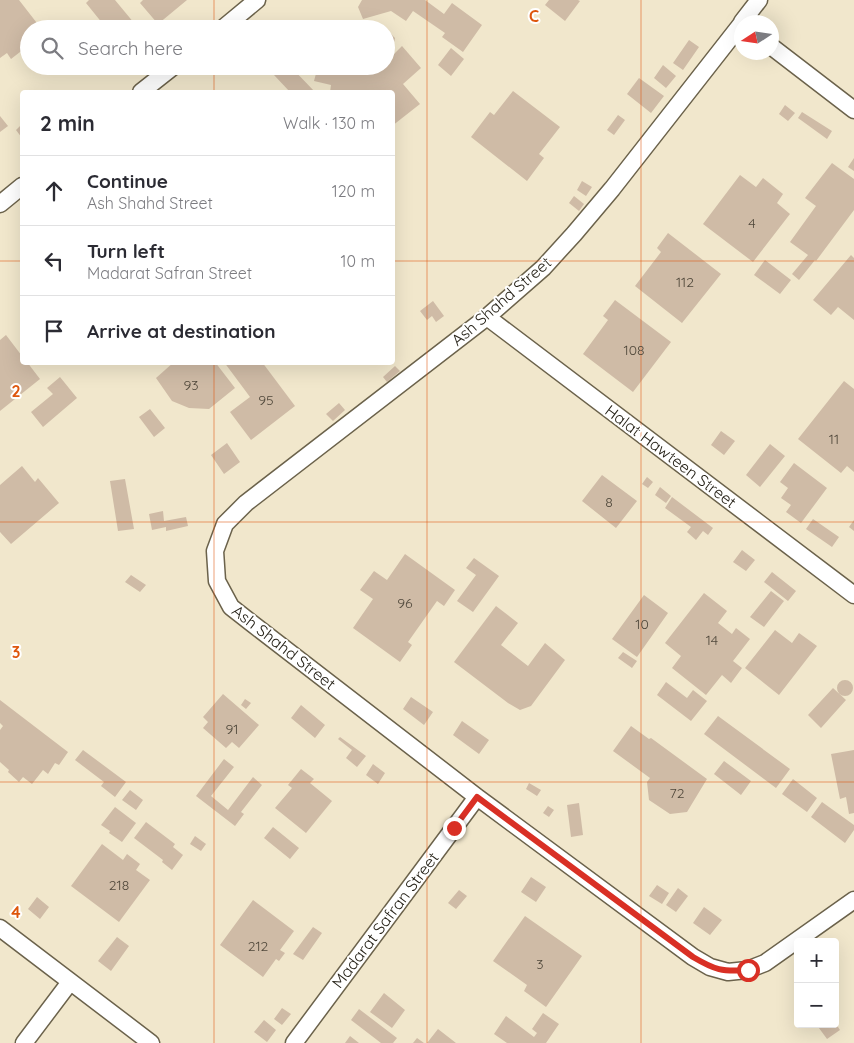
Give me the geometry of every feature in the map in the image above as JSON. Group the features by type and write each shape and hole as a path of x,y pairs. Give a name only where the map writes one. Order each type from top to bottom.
{"street":[{"path":"233,20 257,0"},
{"name":"Ash Shahd Street","path":"747,15 758,0"},
{"name":"Ash Shahd Street","path":"734,33 612,190 543,268 487,317 246,503 226,524 215,551 217,581 231,607 477,797 693,957 710,967 728,972 748,970 765,964 854,900"},
{"path":"779,53 854,110"},
{"path":"144,90 163,75"},
{"path":"0,204 20,188"},
{"name":"Halat Hawteen Street","path":"487,317 854,595"},
{"name":"Madarat Safran Street","path":"294,1043 477,797"},
{"path":"0,928 151,1043"},
{"path":"24,1043 70,982"}],"building":[{"path":"0,0 19,0 35,20 20,20 20,52 11,59 7,53 0,58"},
{"path":"89,0 115,0 132,20 100,20 86,3"},
{"path":"143,0 187,0 163,20 155,20 140,3"},
{"path":"362,0 425,0 444,14 452,3 482,25 463,52 442,37 445,33 413,11 406,21 391,11 363,19 358,7"},
{"path":"549,0 580,1 565,21 545,5"},
{"path":"689,40 699,47 683,70 673,63"},
{"path":"402,46 421,68 403,84 420,104 395,124 395,90 330,90 331,85 314,81 316,75 395,75 395,53"},
{"path":"451,48 464,59 451,76 438,65"},
{"path":"663,65 676,76 666,88 654,78"},
{"path":"274,75 299,75 313,90 288,90"},
{"path":"639,78 664,96 651,113 627,94"},
{"path":"513,91 560,127 539,154 544,158 527,181 471,137 490,112 494,115"},
{"path":"785,105 795,113 788,121 779,114"},
{"path":"802,112 832,131 827,139 798,118"},
{"path":"618,115 625,120 614,135 607,130"},
{"path":"0,116 8,126 0,132"},
{"path":"20,126 20,135 16,130"},
{"path":"854,158 854,171 848,167"},
{"path":"832,163 854,179 854,210 816,261 799,280 792,274 808,255 790,242 816,206 805,198"},
{"path":"740,175 756,187 763,178 783,194 777,203 790,214 753,262 703,224"},
{"path":"582,181 592,187 586,196 577,190"},
{"path":"574,196 584,204 579,211 569,203"},
{"path":"668,233 721,274 682,323 635,286 661,252 657,248"},
{"path":"851,255 854,258 854,320 838,307 831,315 813,300"},
{"path":"765,260 791,280 780,294 754,275"},
{"path":"615,300 671,342 633,392 583,354 608,320 603,316"},
{"path":"433,301 444,316 436,322 432,316 427,320 420,311"},
{"path":"6,335 20,353 20,365 29,365 40,379 0,411 0,340"},
{"path":"171,365 217,365 235,388 209,409 189,408 172,401 156,378"},
{"path":"226,365 264,365 295,406 251,440 230,412 250,397"},
{"path":"395,366 400,371 387,382 383,377"},
{"path":"60,377 77,398 43,427 31,412 53,394 47,388"},
{"path":"844,381 854,389 854,472 847,466 841,473 798,439"},
{"path":"339,403 345,410 333,421 326,414"},
{"path":"150,409 165,428 154,437 139,417"},
{"path":"721,431 735,441 724,455 711,445"},
{"path":"227,443 240,462 224,474 211,455"},
{"path":"770,444 785,456 760,487 746,475"},
{"path":"794,463 827,488 801,523 786,512 791,505 781,498 788,488 780,482"},
{"path":"22,466 35,482 38,478 59,503 11,544 0,532 0,485"},
{"path":"602,475 637,501 616,528 582,501"},
{"path":"647,477 653,482 648,488 642,484"},
{"path":"125,479 134,529 118,531 110,481"},
{"path":"660,487 671,496 666,503 655,495"},
{"path":"672,497 713,528 708,535 703,531 696,540 687,532 691,527 665,508"},
{"path":"163,511 164,521 186,517 188,526 166,531 166,527 152,530 149,514"},
{"path":"813,519 839,537 832,547 806,529"},
{"path":"854,520 854,531 849,527"},
{"path":"742,550 755,560 746,571 733,562"},
{"path":"405,554 455,590 444,606 437,601 408,642 412,645 400,662 353,628 373,599 360,590 374,571 387,580"},
{"path":"474,558 499,576 473,612 457,601 476,575 466,568"},
{"path":"772,572 796,591 788,601 764,582"},
{"path":"131,575 146,585 140,592 125,582"},
{"path":"771,591 784,601 764,627 750,617"},
{"path":"704,593 727,611 718,623 732,634 736,628 750,639 733,661 742,668 731,683 722,675 706,695 672,668 681,656 665,643"},
{"path":"644,595 668,613 637,657 612,639"},
{"path":"496,606 518,623 501,645 528,666 545,643 565,660 531,706 520,710 454,662"},
{"path":"775,630 792,643 799,633 817,646 779,695 745,668"},
{"path":"623,652 637,661 632,668 618,658"},
{"path":"845,680 851,682 853,688 851,694 845,696 839,694 837,688 839,682"},
{"path":"666,682 687,698 693,690 707,701 691,721 657,695"},
{"path":"833,688 846,700 821,728 808,715"},
{"path":"223,694 259,725 239,748 232,742 226,748 203,728 208,722 203,717"},
{"path":"411,697 433,712 424,725 403,709"},
{"path":"245,699 251,703 246,709 241,705"},
{"path":"0,700 68,752 59,765 55,763 48,774 43,770 32,784 23,777 19,782 0,762 0,730 3,726 0,723"},
{"path":"301,705 325,725 315,738 291,718"},
{"path":"718,716 790,769 776,788 704,734"},
{"path":"462,721 489,740 479,754 453,735"},
{"path":"631,726 649,739 651,738 707,779 687,812 670,814 649,800 647,782 650,778 613,751"},
{"path":"340,737 366,756 357,767 346,758 352,750 338,739"},
{"path":"83,750 126,782 115,797 101,786 104,782 75,760"},
{"path":"854,750 854,813 849,814 846,797 840,799 831,754"},
{"path":"224,759 234,767 211,796 228,810 253,777 262,785 241,812 244,814 235,826 196,796"},
{"path":"724,761 751,781 741,795 714,774"},
{"path":"373,764 385,773 378,784 366,775"},
{"path":"301,769 314,779 310,783 332,801 306,833 275,808 292,788 288,785"},
{"path":"793,779 817,798 807,812 782,794"},
{"path":"529,783 541,790 537,796 526,789"},
{"path":"130,790 143,800 136,810 122,800"},
{"path":"822,802 854,825 854,830 845,843 811,817"},
{"path":"579,803 583,835 571,837 567,805"},
{"path":"548,806 554,810 549,817 543,813"},
{"path":"115,807 136,823 122,842 101,825"},
{"path":"146,822 175,844 173,847 183,855 172,870 162,862 163,860 134,838"},
{"path":"273,827 299,848 290,859 264,838"},
{"path":"195,836 206,844 201,851 190,844"},
{"path":"102,844 123,860 127,854 140,864 136,870 150,880 119,922 71,886"},
{"path":"531,877 546,887 536,902 521,892"},
{"path":"657,885 669,893 662,904 649,896"},
{"path":"678,888 688,896 676,912 666,905"},
{"path":"459,890 467,896 456,909 448,903"},
{"path":"37,897 49,907 40,919 28,909"},
{"path":"253,900 294,931 280,950 285,953 279,961 276,959 263,977 220,945"},
{"path":"704,907 722,920 710,935 693,923"},
{"path":"525,916 582,956 546,1007 524,991 527,985 493,961"},
{"path":"313,927 322,933 303,960 293,954"},
{"path":"117,937 129,946 111,971 98,961"},
{"path":"384,993 405,1010 392,1028 370,1012"},
{"path":"282,1008 291,1014 282,1025 274,1019"},
{"path":"359,1009 397,1038 393,1043 381,1043 351,1020"},
{"path":"543,1013 559,1024 546,1043 507,1043 494,1034 506,1016 534,1037 537,1033 532,1029"},
{"path":"264,1020 276,1030 267,1042 254,1032"},
{"path":"819,1028 839,1028 840,1030 827,1039"},
{"path":"438,1029 456,1043 427,1043"},
{"path":"350,1036 359,1043 345,1043"},
{"path":"417,1038 424,1043 413,1043"}],"route":[{"path":"454,828 477,797 693,957 710,967 728,972 748,970"}]}
